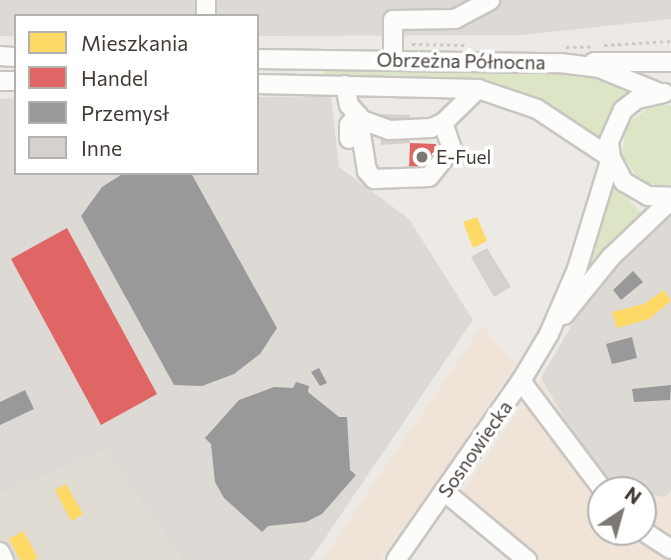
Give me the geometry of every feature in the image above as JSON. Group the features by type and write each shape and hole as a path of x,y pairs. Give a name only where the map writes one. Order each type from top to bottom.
{"street":[{"path":"393,61 393,20 455,19 494,1"},
{"name":"Obrzeżna Północna","path":"259,59 560,62 599,68 665,93"},
{"path":"560,62 671,62"},
{"name":"Obrzeżna Północna","path":"259,84 478,89 537,109 611,158"},
{"path":"345,85 349,105 358,115 375,129 389,130 430,128 443,123 478,89"},
{"name":"Sosnowiecka","path":"396,560 521,381 549,334 577,269 611,158 614,124 623,110 637,99 665,93"},
{"path":"349,139 349,125 358,115"},
{"path":"358,115 363,166 374,179 429,177 452,149 443,123"},
{"name":"Sosnowiecka","path":"611,158 624,182 635,191 671,198"},
{"name":"Sosnowiecka","path":"549,334 611,257 671,198"},
{"path":"521,381 592,476"},
{"path":"445,492 527,560"},
{"path":"0,551 4,560"}],"shaded area":[{"path":"0,0 671,0 671,19 522,35 259,36 259,14 14,14 14,36 0,36"},
{"path":"331,96 339,167 409,219 473,320 310,560 182,560 104,451 0,495 0,99 14,98 14,175 259,175 259,97"},
{"path":"671,215 671,491 665,497 657,496 657,476 607,476 576,438 541,378 590,294"},
{"path":"482,326 516,364 426,497 380,560 322,560"},
{"path":"541,378 576,438 607,476 587,476 587,546 657,546 657,496 665,497 671,491 671,560 534,560 458,498"},
{"path":"104,451 182,560 0,560 0,495"}],"green space":[{"path":"322,68 573,72 635,91 613,110 600,138 570,117 502,86 475,80 325,77"},
{"path":"653,105 671,105 671,186 667,187 642,182 622,156 626,124"},
{"path":"611,179 642,214 589,270 587,264"}],"building: Mieszkania":[{"path":"477,217 487,241 473,248 463,222"},
{"path":"664,290 671,301 649,319 617,328 612,312 644,304"},
{"path":"66,484 83,514 71,521 55,490"},
{"path":"23,531 38,558 34,560 20,560 9,539"}],"building: Handel":[{"name":"E-Fuel","path":"410,143 436,144 435,170 409,169"},
{"path":"67,228 157,394 101,425 11,259"}],"building: Przemysł":[{"path":"121,175 192,175 277,328 260,354 234,374 202,386 174,385 81,216 102,187"},
{"path":"633,271 643,282 621,300 613,290"},
{"path":"632,337 637,358 612,364 606,344"},
{"path":"319,368 327,383 320,386 311,372"},
{"path":"296,382 309,386 308,392 339,417 347,417 350,470 356,475 322,514 306,522 268,526 262,532 224,498 215,482 211,444 205,438 239,400 274,387 293,388"},
{"path":"671,385 670,400 634,402 632,389"},
{"path":"25,390 34,409 0,425 0,402"}],"building: Inne":[{"path":"380,114 410,115 410,143 381,145"},
{"path":"487,248 511,287 494,297 471,257"}],"place":[{"name":"E-Fuel","path":"422,157"}]}
